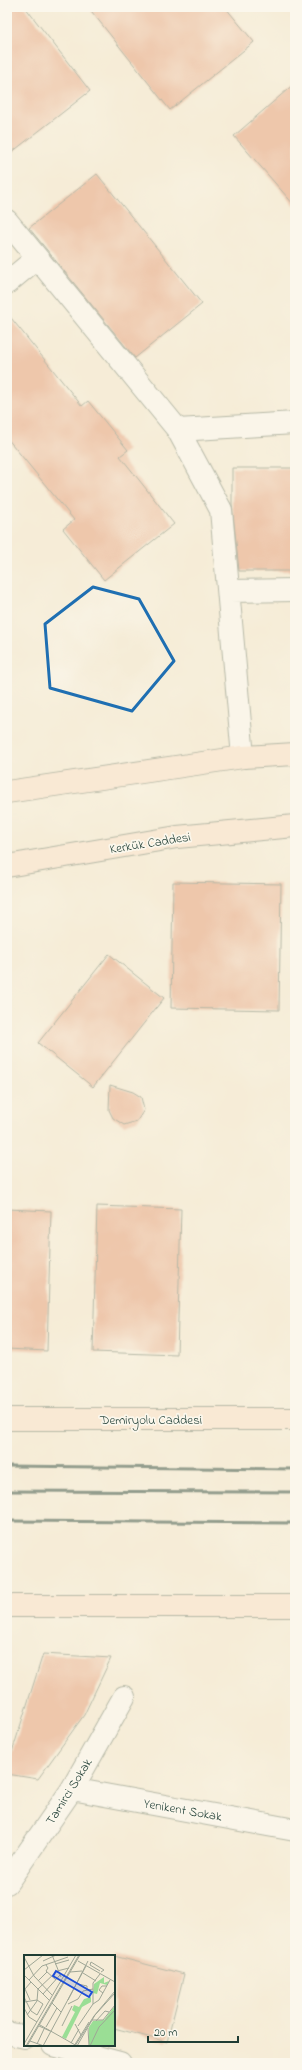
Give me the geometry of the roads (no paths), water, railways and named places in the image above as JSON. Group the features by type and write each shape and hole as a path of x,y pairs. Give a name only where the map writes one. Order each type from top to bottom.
{"street":[{"path":"7,221 178,430 221,510 243,758"},
{"path":"7,283 37,258"},
{"path":"178,430 295,424"},
{"path":"229,591 295,590"},
{"path":"7,792 243,758 295,754"},
{"name":"Kerkük Caddesi","path":"7,866 177,837 295,826"},
{"name":"Demiryolu Caddesi","path":"7,1419 295,1419"},
{"path":"7,1606 295,1606"},
{"name":"Tamirci Sokak","path":"7,1883 72,1789 124,1697"},
{"name":"Yenikent Sokak","path":"72,1789 295,1830"},
{"path":"7,2033 24,2037"},
{"path":"57,2046 120,2063"}],"railway":[{"path":"7,1466 295,1469"},
{"path":"7,1491 295,1492"},
{"path":"7,1521 295,1523"}]}
